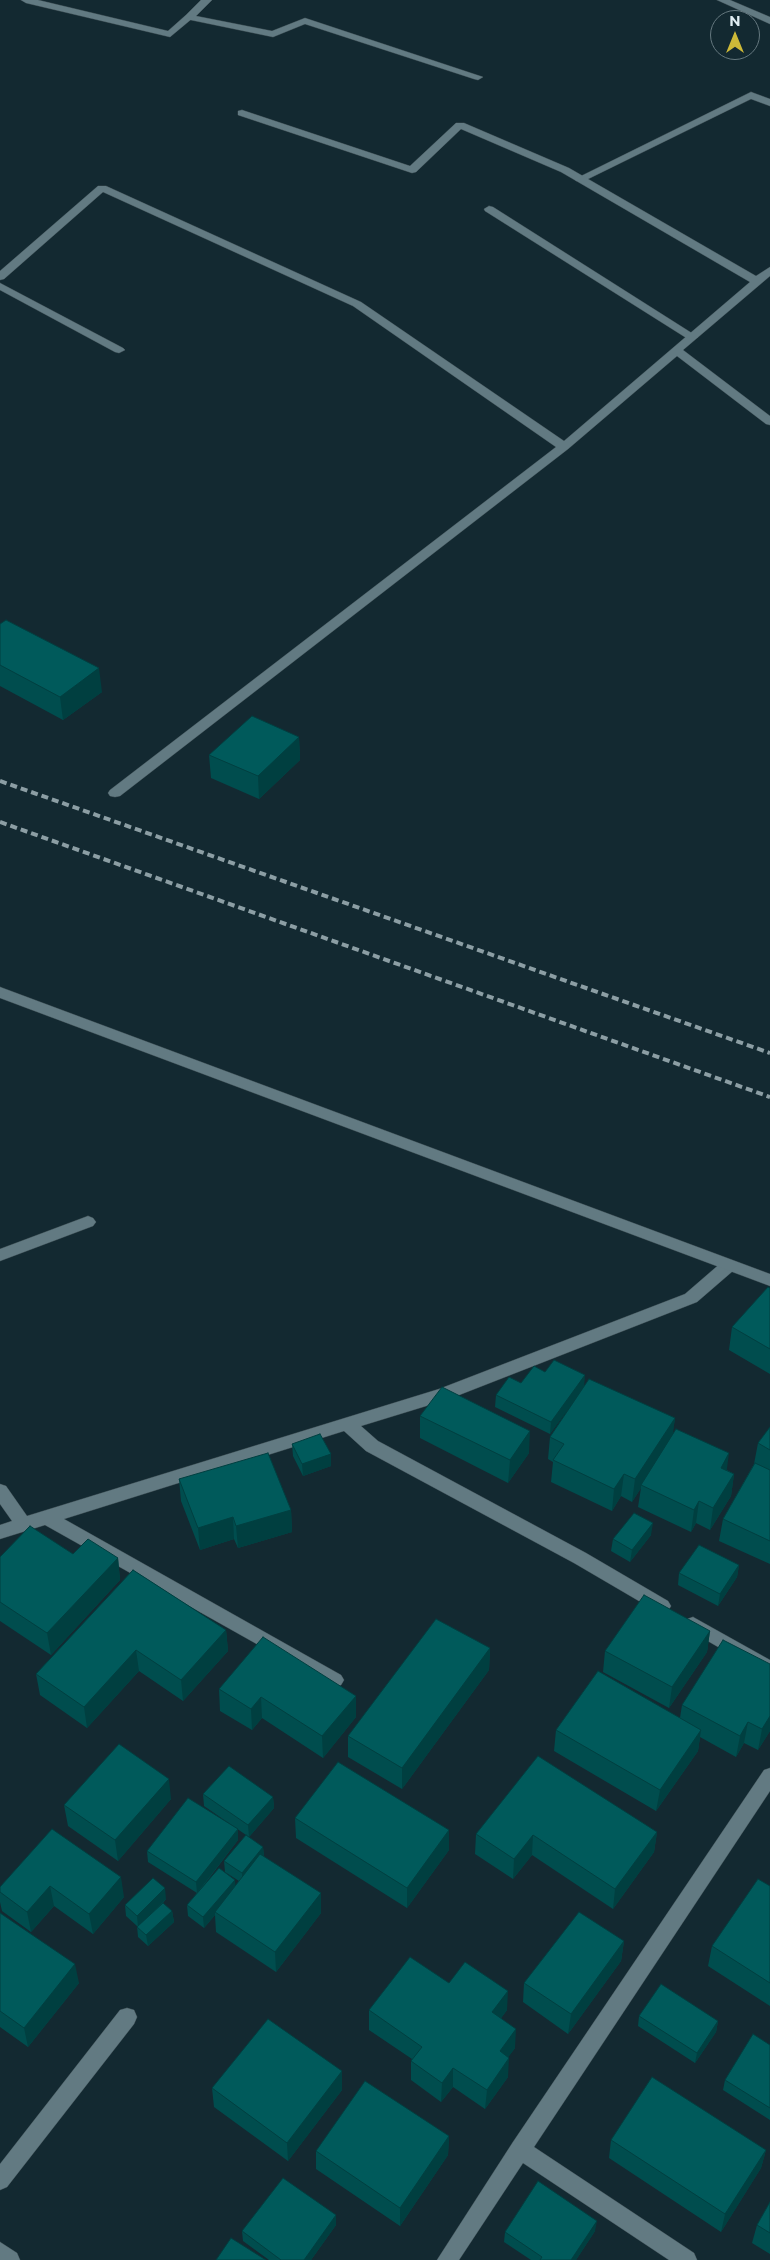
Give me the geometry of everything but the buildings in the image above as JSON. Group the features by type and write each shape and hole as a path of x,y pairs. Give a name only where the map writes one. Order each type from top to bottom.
{"street":[{"path":"26,0 170,34 207,0"},
{"path":"722,0 770,21"},
{"path":"189,17 273,34 306,21 478,77"},
{"path":"580,179 751,94 770,103"},
{"path":"242,113 412,170 460,125 565,170 758,281"},
{"path":"0,276 102,188 357,304 564,447"},
{"path":"489,209 692,337"},
{"path":"115,793 564,447 770,270"},
{"path":"0,286 119,350"},
{"path":"676,350 770,422"},
{"path":"0,992 728,1266 770,1280"},
{"path":"0,1255 88,1222"},
{"path":"0,1532 442,1394 691,1298 728,1266"},
{"path":"348,1424 372,1446 580,1558 770,1669"},
{"path":"0,1491 24,1525"},
{"path":"48,1518 335,1680"},
{"path":"447,2260 770,1776"},
{"path":"0,2180 127,2017"},
{"path":"520,2150 687,2260"},
{"path":"0,2252 10,2260"}],"railway":[{"path":"0,781 770,1053"},
{"path":"0,822 770,1097"}]}
